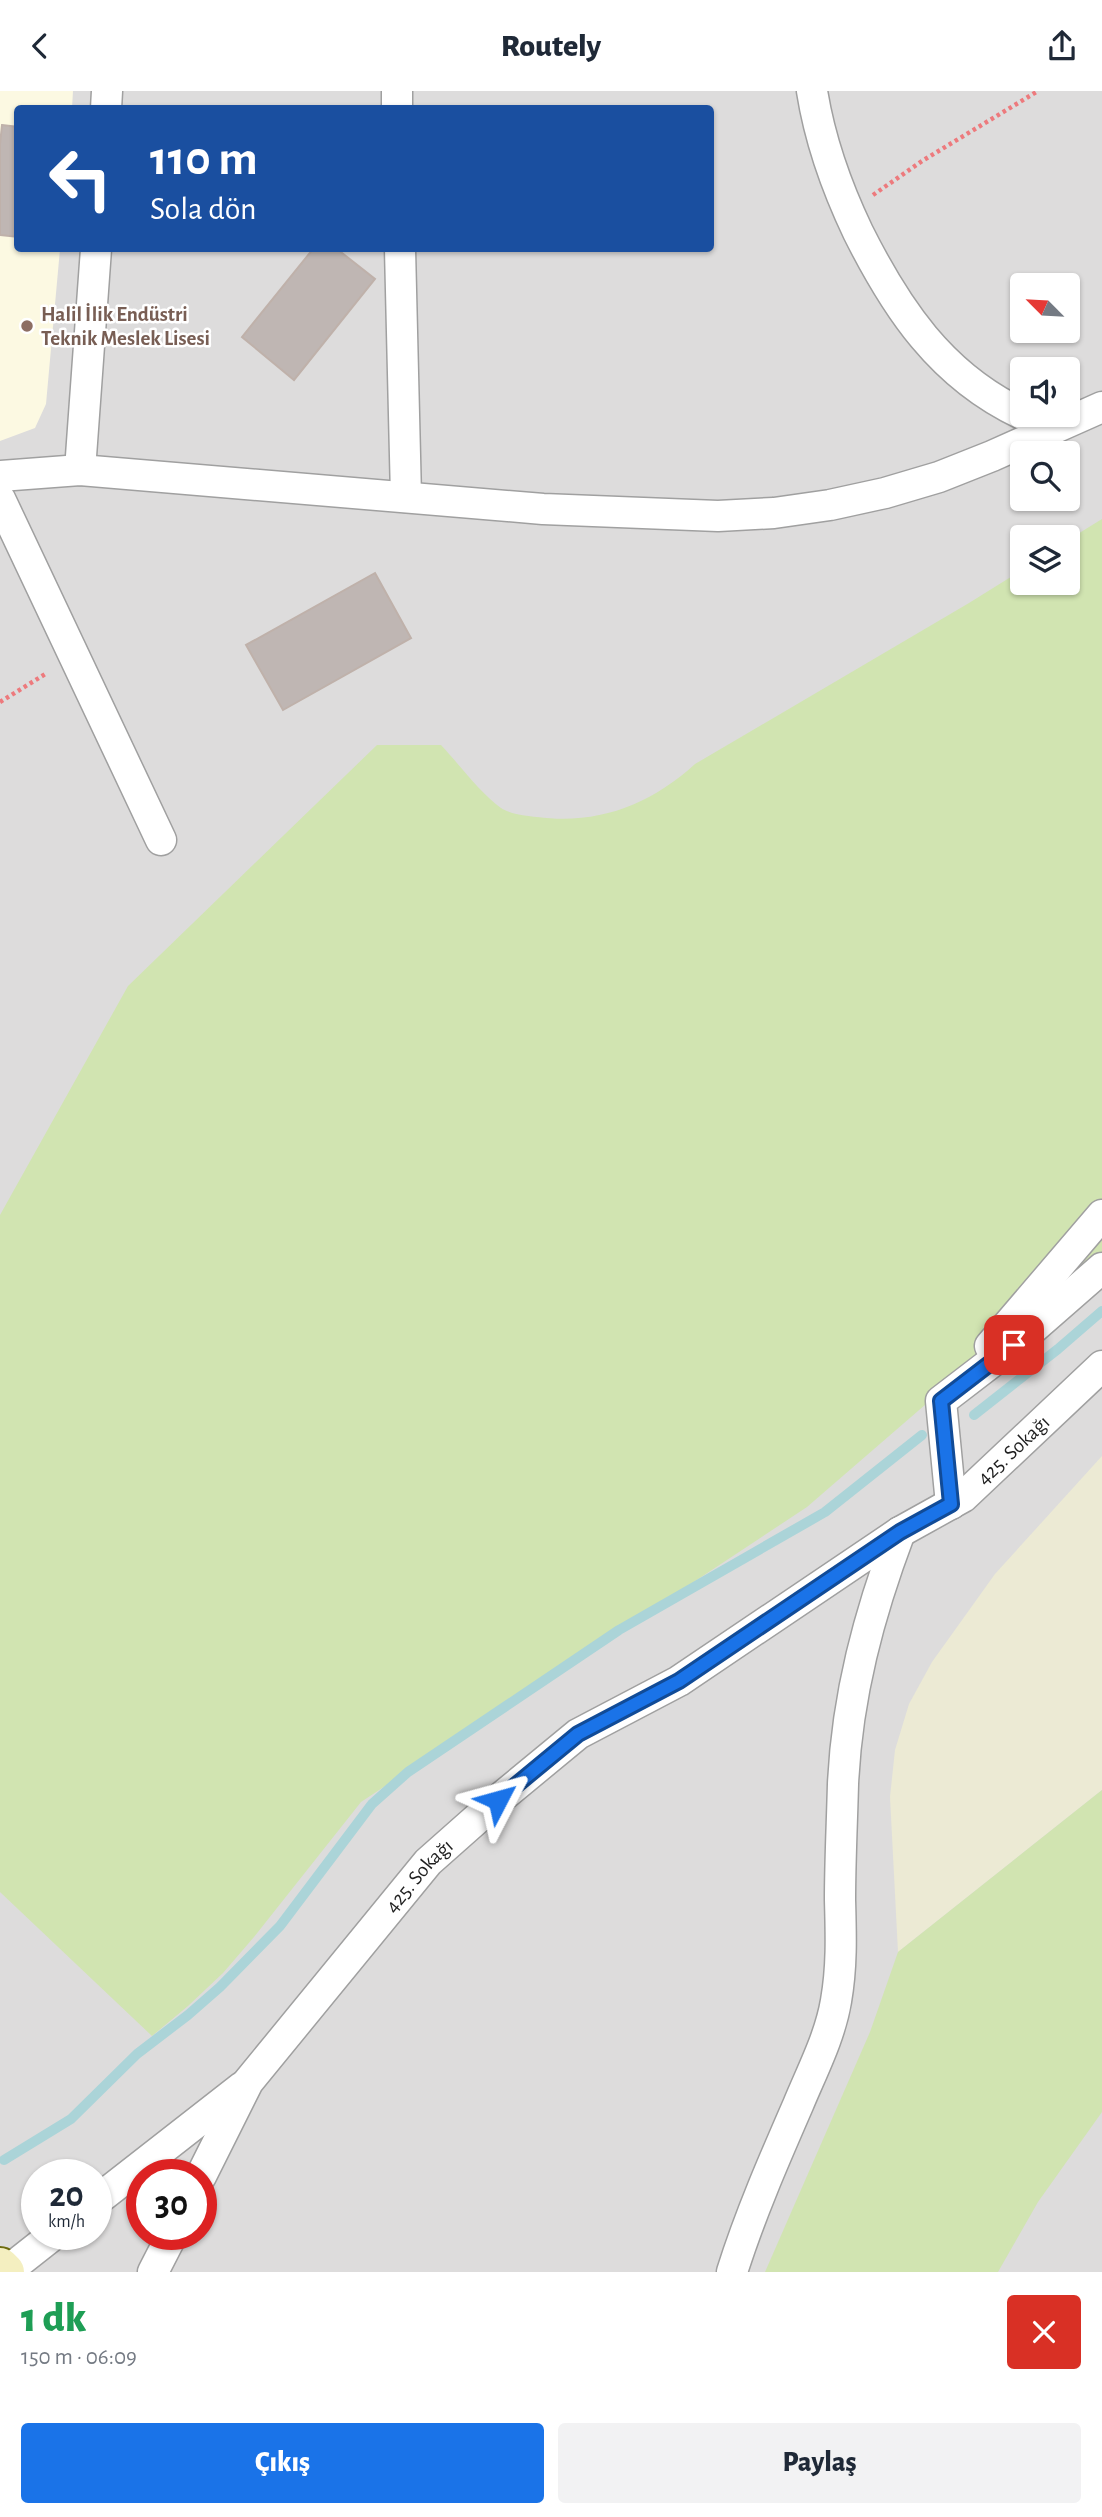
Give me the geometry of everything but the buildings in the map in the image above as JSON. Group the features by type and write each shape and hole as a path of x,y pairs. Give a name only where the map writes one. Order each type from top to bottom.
{"street":[{"path":"812,91 826,156 848,212 900,309 954,369 1010,406"},
{"path":"80,470 96,252"},
{"path":"400,252 406,497"},
{"path":"0,476 80,470 543,509 718,516 774,513 885,493 950,473 1102,407"},
{"path":"0,499 161,840"},
{"path":"951,1504 941,1401 1102,1215"},
{"path":"941,1401 1014,1345 1102,1268"},
{"name":"425. Sokağı","path":"210,2159 248,2083 428,1862 578,1734 679,1681 900,1532 963,1497 1102,1366"},
{"path":"732,2272 761,2192 828,2033 835,2005 842,1939 843,1781 850,1712 863,1644 879,1587 900,1532"},
{"name":"425. Sokağı","path":"112,2189 248,2083"},
{"path":"0,2267 5,2272 34,2250"},
{"path":"153,2272 164,2250"}],"path":[{"path":"848,212 922,161 1038,91"},
{"path":"0,702 75,657"}],"shaded area":[{"path":"0,91 1102,91 1102,2272 0,2272"},
{"name":"Halil İlik Endüstri Teknik Meslek Lisesi","path":"0,91 73,91 72,105 14,105 14,252 60,252 46,404 35,428 0,441"},
{"path":"1102,1456 1102,1790 898,1952 890,1797 895,1750 909,1704 932,1662 995,1574"}],"green space":[{"path":"1102,519 1102,1252 807,1507 361,1802 223,1973 152,2036 0,1892 0,1215 128,986 377,745 441,745 486,795 501,808 513,813 559,819 602,815 622,809 660,791 695,764 1010,577 1010,595 1080,595 1080,533"},
{"path":"1102,1790 1102,2112 1038,2202 998,2272 765,2272 870,2032 898,1952"}],"waterway":[{"path":"974,1415 1102,1311"},
{"path":"4,2160 71,2119 137,2054 220,1987 280,1926 372,1804 408,1772 619,1630 825,1512 922,1435"}],"place":[{"name":"Halil İlik Endüstri Teknik Meslek Lisesi","path":"27,326"}],"route":[{"path":"498,1800 578,1734 679,1681 900,1532 951,1504 941,1401 1014,1345"}]}
